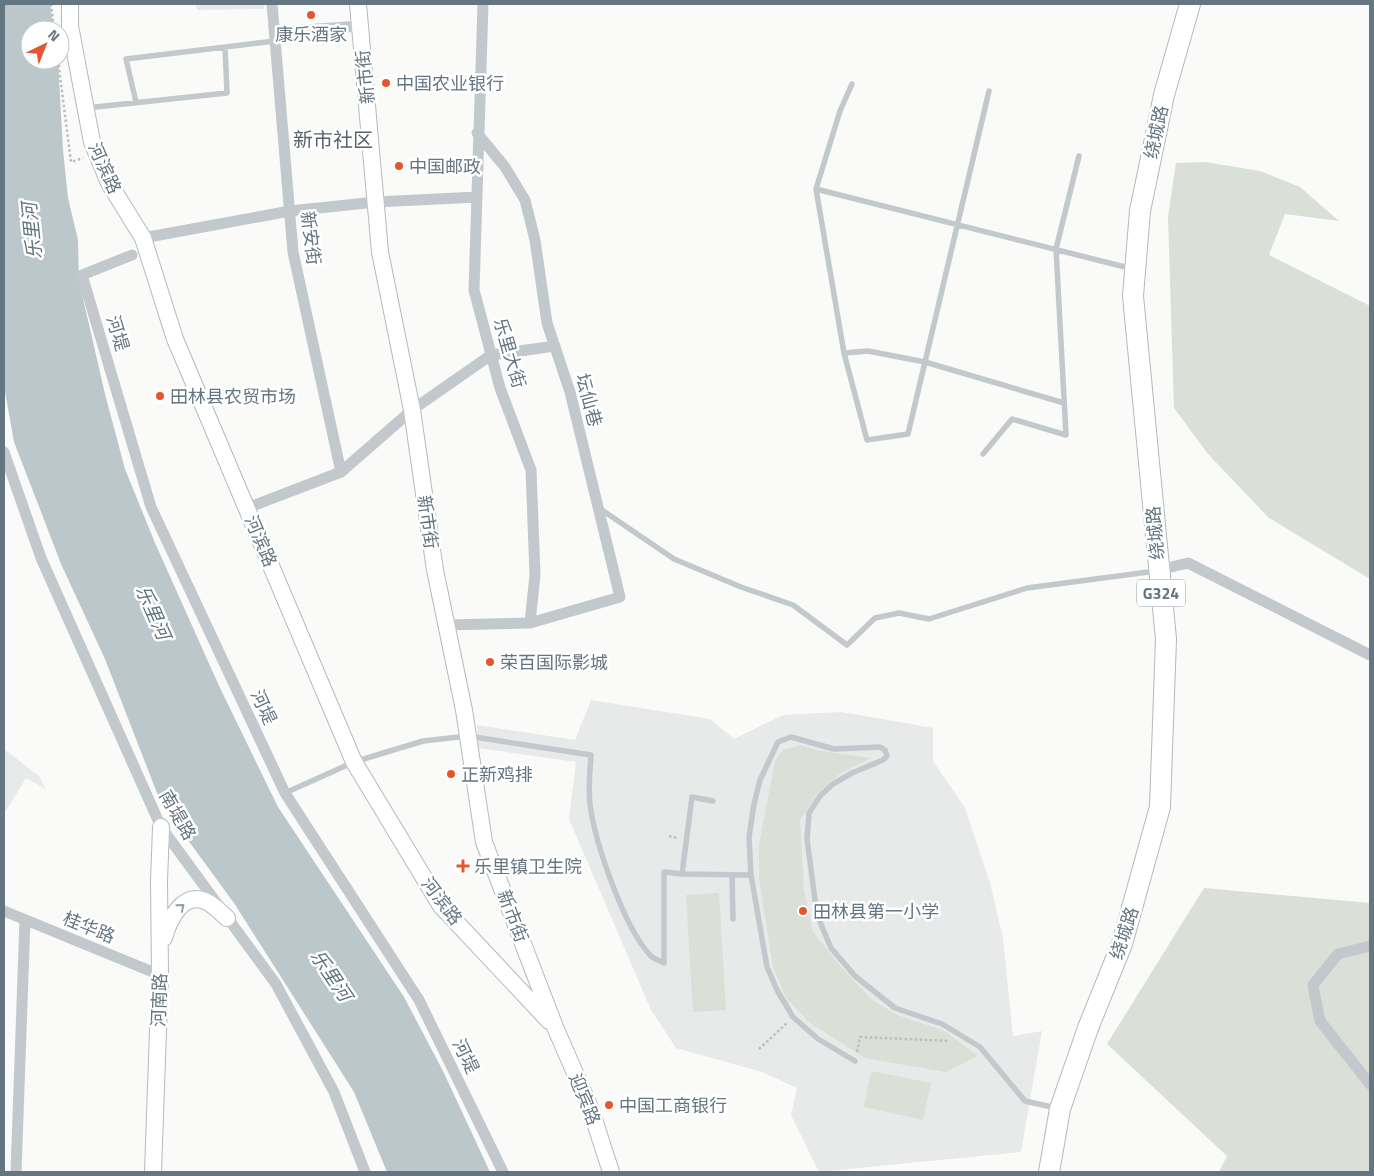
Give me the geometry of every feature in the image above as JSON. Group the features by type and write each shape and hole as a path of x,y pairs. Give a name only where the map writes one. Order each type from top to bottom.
{"highway":[{"name":"绕城路","path":"1049,1172 1060,1108 1088,1028 1122,944 1160,807 1166,639 1132,296 1140,211 1164,95 1190,4"}],"street":[{"name":"河滨路","path":"70,4 70,26 84,109 97,155 109,183 143,238 175,339 354,762 440,906 555,1027"},
{"name":"新安街","path":"272,4 293,252 341,472"},
{"name":"新市街","path":"358,4 380,252 412,410 435,570 468,736 484,842 555,1027"},
{"name":"乐里大街","path":"482,4 474,290 500,388 531,470 535,575 530,623"},
{"path":"275,36 360,26"},
{"name":"坛仙巷","path":"477,133 505,167 526,200 535,240 548,322 570,392 620,598 530,623"},
{"path":"143,238 290,211 376,202 477,197"},
{"name":"河堤","path":"132,255 82,274 151,507 285,793 418,1000 503,1172"},
{"path":"247,508 341,472 412,410 491,354 555,346"},
{"name":"南堤路","path":"4,452 41,558 161,828 276,984 334,1092 365,1172"},
{"path":"1159,570 1188,563 1370,655"},
{"path":"446,625 530,623"},
{"name":"河南路","path":"153,1172 160,975 159,881 161,828"},
{"path":"160,949 169,921 178,908 193,899 206,901 227,918"},
{"name":"桂华路","path":"4,911 160,975"},
{"path":"16,1172 25,920"},
{"path":"1370,946 1338,954 1313,985 1320,1021 1370,1084"},
{"path":"516,985 526,991 535,992 537,986 536,976"},
{"name":"迎宾路","path":"555,1027 591,1110 611,1172"}],"lane":[{"path":"136,102 126,59 225,47 275,36"},
{"path":"84,109 227,93 225,47"},
{"path":"852,84 840,111 816,189 844,353 867,440 908,434 989,91"},
{"path":"983,454 1012,419 1066,436 1056,249 1079,156"},
{"path":"816,189 1135,269"},
{"path":"844,353 868,351 925,362 1064,403"},
{"path":"598,506 674,559 741,587 793,605 847,645 875,618 899,613 929,619 1027,588 1159,570"},
{"path":"285,793 354,762 423,741 468,736 591,754 590,804 598,838 616,892 631,927 652,957 664,963 664,872 751,875"},
{"path":"855,1061 818,1039 793,1017 778,992 767,966 751,875 749,837 760,780 778,742 791,737 834,749 874,746 885,750 887,756 883,760 852,773 833,784 820,796 808,813 807,839 817,915 831,948 855,976 896,1008 942,1024 980,1047 1025,1102 1060,1108"},
{"path":"682,874 692,797 713,801"},
{"path":"732,875 733,919"}],"path":[{"path":"51,4 53,20"},
{"path":"59,70 71,162 97,155"},
{"path":"669,836 678,839"},
{"path":"759,1049 793,1017"},
{"path":"855,1061 860,1037 971,1042"}],"shaded area":[{"path":"196,4 264,4 264,9 197,10"},
{"path":"1205,162 1260,171 1300,187 1339,221 1285,214 1269,255 1370,306 1370,579 1269,518 1208,454 1174,408 1168,217 1176,163"},
{"name":"田林县第一小学","path":"591,700 710,719 734,739 783,715 842,712 933,728 933,761 965,808 990,883 1003,938 1013,1036 1042,1031 1021,1152 819,1172 791,1115 797,1088 762,1072 676,1048 651,1010 569,819 576,762 478,748 477,725 575,740"},
{"path":"801,745 819,751 871,758 841,773 817,794 800,820 804,890 813,932 842,968 872,1000 897,1015 945,1031 978,1056 945,1072 865,1058 810,1023 786,998 773,967 759,879 759,845 775,761 783,750"},
{"path":"4,749 40,777 46,789 26,778 4,814"},
{"path":"1204,888 1370,903 1370,1172 1219,1172 1227,1156 1107,1044"},
{"path":"719,893 726,1010 693,1012 686,895"},
{"path":"871,1071 931,1083 923,1120 864,1107"}],"water":[{"name":"乐里河","path":"4,4 50,4 52,20 20,20 20,70 59,70 63,150 68,198 78,240 79,281 105,394 125,469 155,543 220,688 278,807 404,997 443,1071 490,1172 387,1172 354,1092 234,903 182,832 157,793 105,659 61,564 14,442 4,386"}],"place":[{"name":"康乐酒家","path":"311,15"},
{"name":"中国农业银行","path":"386,83"},
{"name":"中国邮政","path":"399,166"},
{"name":"田林县农贸市场","path":"160,396"},
{"name":"荣百国际影城","path":"490,662"},
{"name":"正新鸡排","path":"451,774"},
{"name":"乐里镇卫生院","path":"463,866"},
{"name":"田林县第一小学","path":"803,911"},
{"name":"中国工商银行","path":"609,1105"}],"district":[{"name":"新市社区","path":"333,139"}]}
